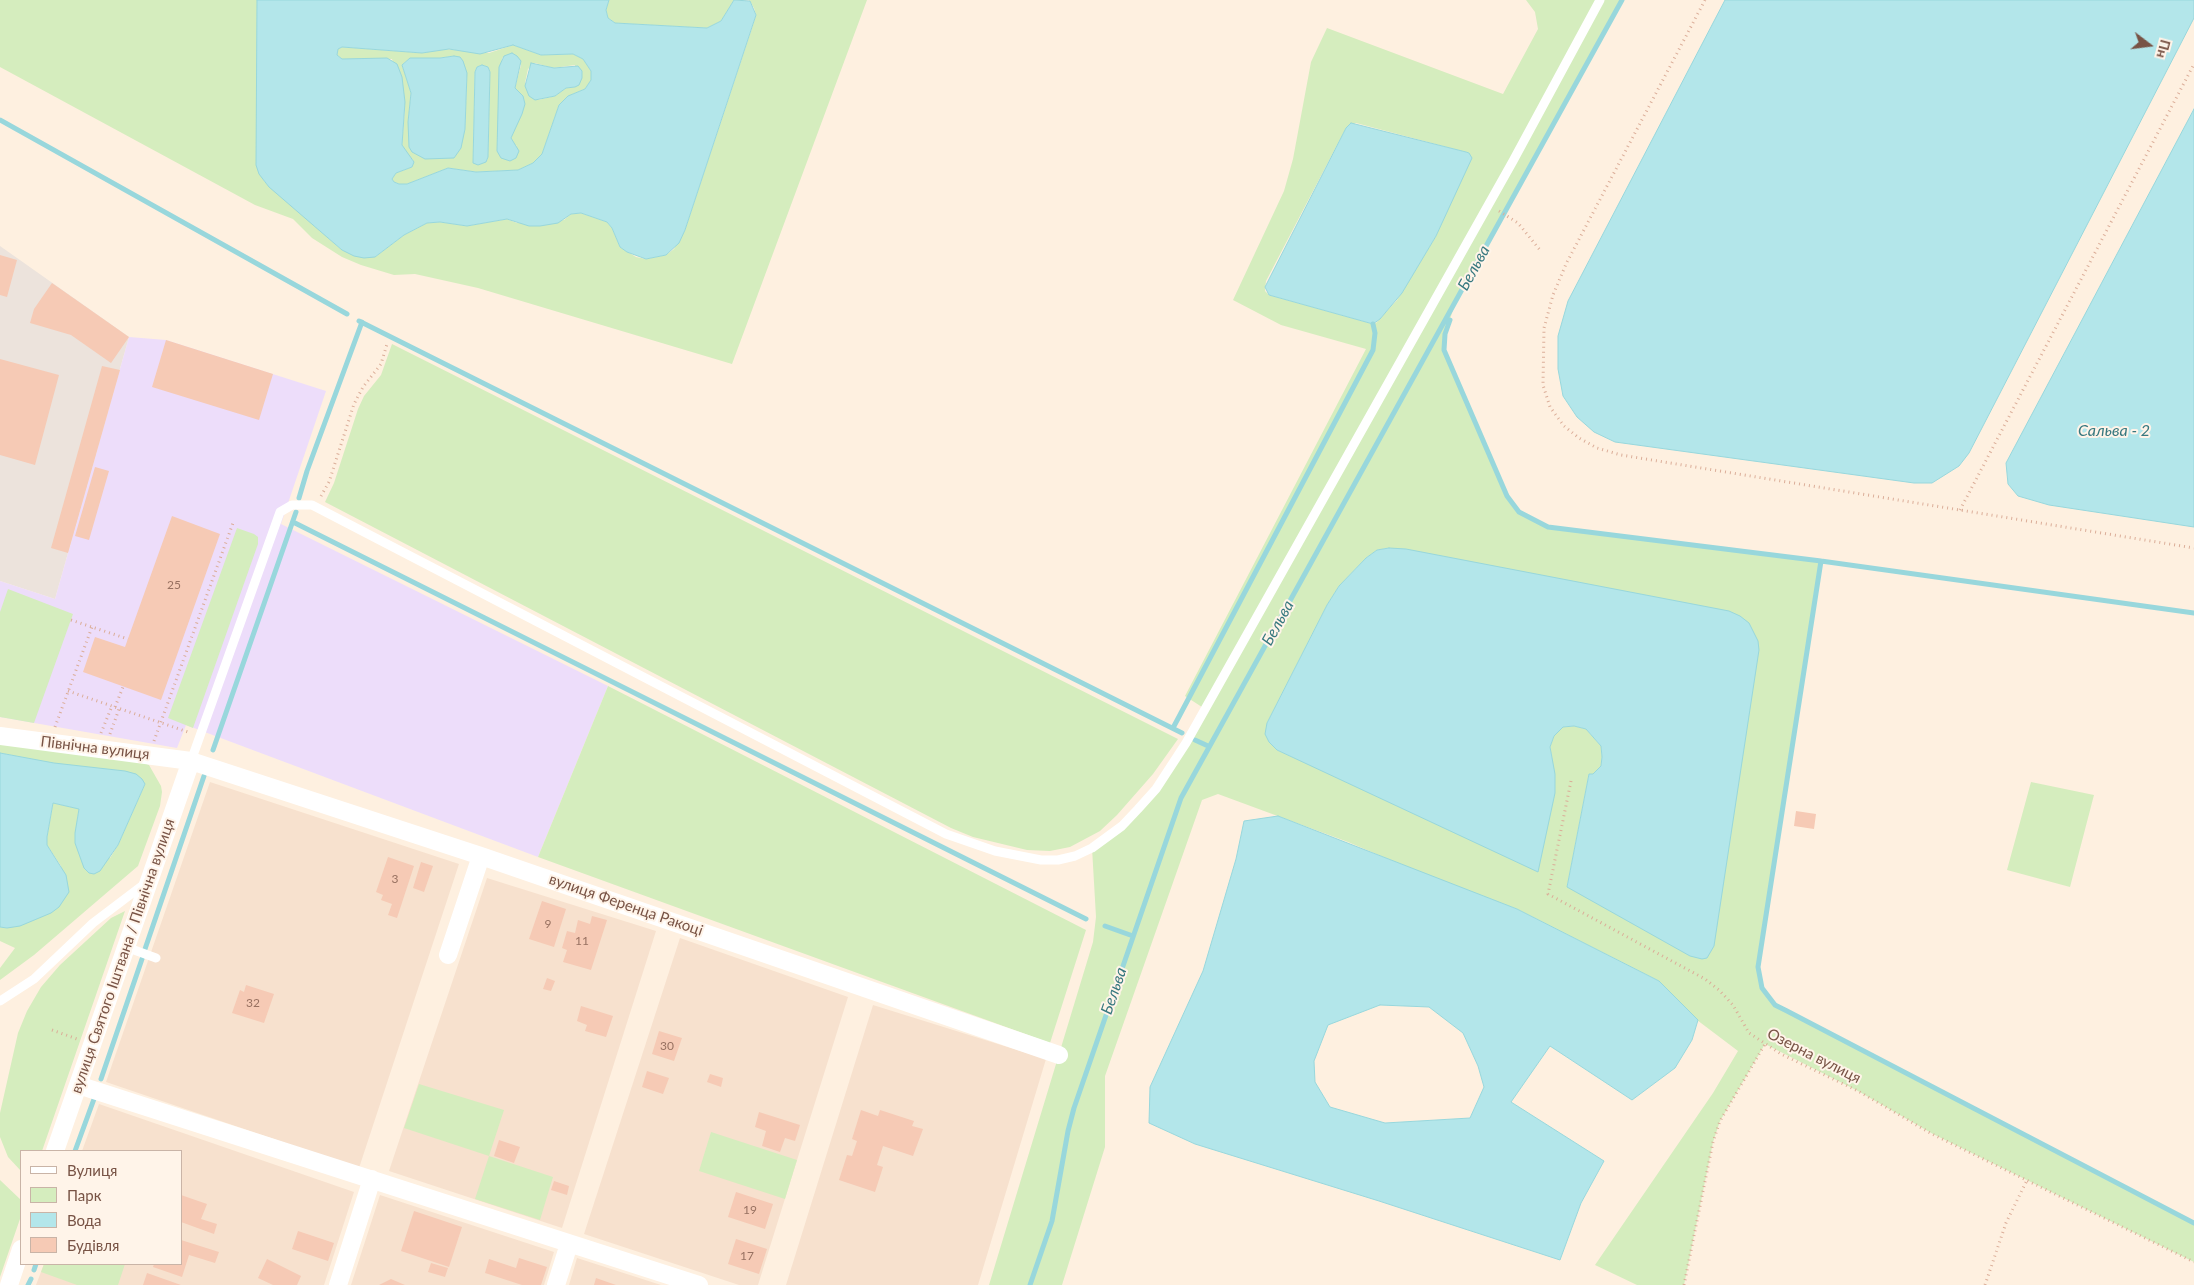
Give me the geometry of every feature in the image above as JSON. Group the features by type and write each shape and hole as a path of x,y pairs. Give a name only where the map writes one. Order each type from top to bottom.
{"street":[{"name":"Північна вулиця","path":"0,736 191,761"},
{"name":"вулиця Ференца Ракоці","path":"191,761 481,856 1059,1055"},
{"name":"вулиця Святого Іштвана / Північна вулиця","path":"55,1150 191,761"},
{"path":"448,955 481,856"},
{"path":"78,1085 699,1285"},
{"path":"338,1285 372,1179"},
{"path":"556,1285 569,1244"},
{"path":"9,1285 20,1252"}],"lane":[{"path":"191,761 280,512 292,505 312,505 946,834 971,844 1019,857 1058,860 1076,856 1107,838 1127,821 1156,789 1186,744 1532,128 1600,0"},
{"path":"0,1001 34,979 93,923 149,881"},
{"path":"126,947 156,958"}],"path":[{"path":"1705,0 1566,264 1553,295 1544,328 1542,356 1543,385 1550,407 1564,426 1578,438 1597,448 1621,455 2194,548"},
{"path":"1960,510 2194,64"},
{"path":"1498,211 1514,219 1540,250"},
{"path":"312,505 326,488 354,404 363,387 378,368 387,344"},
{"path":"148,755 233,523"},
{"path":"71,620 128,639"},
{"path":"50,743 92,627"},
{"path":"99,740 123,687"},
{"path":"68,691 199,736"},
{"name":"Озерна вулиця","path":"1571,781 1548,894 1705,979 1719,990 1733,1006 1748,1032 1764,1044 1858,1091 1932,1134 2194,1262"},
{"path":"52,1030 92,1045"},
{"path":"1684,1285 1720,1121 1764,1044"},
{"path":"1985,1285 2006,1223 2027,1180"}],"shaded area":[{"path":"0,246 129,337 55,599 0,581"},
{"path":"129,337 166,340 326,391 281,524 608,686 538,857 186,725 177,748 0,717 0,581 55,599"},
{"path":"210,782 459,864 359,1168 106,1082"},
{"path":"487,878 656,931 562,1228 389,1171"},
{"path":"680,938 848,997 758,1285 739,1285 584,1234"},
{"path":"873,1005 1046,1059 978,1285 786,1285"},
{"path":"99,1104 354,1192 324,1285 36,1285 44,1265 182,1265 182,1150 82,1150"},
{"path":"380,1195 554,1252 544,1285 351,1285"},
{"path":"577,1258 661,1285 569,1285"}],"green space":[{"path":"0,0 257,0 264,181 342,250 375,257 404,235 427,223 440,222 467,226 507,219 517,223 564,220 571,214 581,213 607,222 612,228 620,247 636,257 646,259 666,255 674,249 685,230 756,15 749,0 867,0 732,364 478,288 415,274 394,275 342,257 312,238 293,219 255,205 0,67"},
{"path":"609,0 734,0 721,21 707,28 615,23 608,18 606,10"},
{"path":"1526,0 1622,0 1454,307 1445,334 1444,350 1507,496 1519,512 1528,518 1548,527 1821,561 1758,967 1762,988 1775,1005 2194,1223 2194,1262 1933,1134 1858,1091 1765,1044 1720,1121 1713,1142 1684,1285 1637,1285 1595,1265 1713,1093 1738,1051 1697,1020 1659,981 1517,909 1435,879 1348,842 1218,794 1202,800 1105,1076 1105,1147 1062,1285 989,1285 1093,942 1096,917 1092,848 1138,809 1205,709 1185,696 1366,349 1281,325 1233,300 1284,191 1293,159 1311,62 1327,28 1503,94 1538,29 1535,12","holes":["1356,123 1469,153 1436,236 1397,300 1373,324 1269,295 1265,291 1266,281 1346,128","1389,548 1759,650 1567,887 1589,774 1593,774 1601,766 1601,746 1586,729 1574,726 1563,727 1554,736 1550,747 1552,759 1311,765 1277,750 1267,723 1327,605 1339,586 1366,558 1377,550"]},
{"path":"513,45 541,55 573,54 583,59 591,71 591,80 585,89 573,94 559,105 542,154 533,163 518,170 476,172 448,168 407,184 394,182 392,179 396,173 412,167 413,160 405,152 402,145 405,108 392,59 342,59 337,55 338,49 342,47 422,53 444,49 489,53","holes":["510,54 521,65 515,88 514,128 511,138 513,144 517,146 497,151 502,58","454,56 467,78 465,129 454,158 441,158 408,122 411,93 402,65 410,58","535,63 553,68 575,65 575,87 566,88 555,96 538,100 525,83 528,69","482,65 488,67 490,72 488,157 487,160 473,163 475,72 477,67"]},
{"path":"392,344 1178,739 1153,774 1117,815 1100,831 1070,847 1050,851 1027,850 973,837 951,828 325,502 334,483 358,409 364,396 381,375"},
{"path":"237,528 258,537 258,544 193,728 168,718"},
{"path":"8,589 73,614 34,723 0,717 0,612"},
{"path":"608,686 1086,930 1050,1043 538,857"},
{"path":"0,744 145,763 149,765 161,786 162,792 160,806 138,866 34,955 0,980 0,968 15,948 0,941 0,927 7,928 61,866 47,845 53,803 80,809 77,819 110,858 118,845 145,784 0,753"},
{"path":"2031,782 2094,795 2070,887 2007,870"},
{"path":"125,911 42,1150 20,1150 20,1170 8,1157 0,1137 0,1113 18,1033 27,1011 41,987 60,965 111,918"},
{"path":"419,1084 504,1110 489,1156 404,1128"},
{"path":"711,1132 797,1160 785,1199 699,1171"},
{"path":"489,1156 553,1177 540,1220 475,1199"},
{"path":"0,1180 20,1199 20,1219 0,1277"},
{"path":"44,1265 125,1265 118,1285 77,1285 41,1272"}],"water":[{"path":"257,0 609,0 606,10 608,18 615,23 707,28 721,21 734,0 750,1 756,15 685,230 679,243 666,255 646,259 627,252 620,247 612,228 607,222 581,213 571,214 558,223 540,226 529,226 507,219 467,226 440,222 427,223 404,235 375,257 364,258 354,256 342,250 269,187 259,174 256,165","holes":["513,45 541,55 573,54 583,59 591,71 591,80 585,89 568,96 559,105 542,154 533,163 518,170 476,172 448,168 407,184 399,184 392,179 396,173 412,167 414,162 402,145 405,102 402,77 397,64 387,58 342,59 337,55 338,49 342,47 422,53 449,49 480,54"]},
{"path":"1725,0 2194,0 2194,18 1969,453 1959,466 1932,483 1914,483 1615,442 1594,432 1577,417 1563,396 1558,369 1558,336 1568,301"},
{"path":"512,53 521,61 515,88 523,96 525,104 511,138 519,151 516,158 510,161 501,158 497,151 499,67 504,56"},
{"path":"460,57 467,73 465,129 461,148 454,158 425,159 412,152 409,147 408,122 411,93 402,65 410,58"},
{"path":"531,63 554,68 578,66 582,71 582,78 579,85 575,87 566,88 555,96 535,100 529,96 525,86"},
{"path":"482,65 488,67 490,72 488,157 486,162 478,165 473,163 475,72 477,67"},
{"name":"Сальва - 2","path":"2194,109 2194,527 2049,505 2018,496 2008,484 2006,463"},
{"path":"1351,123 1466,152 1472,158 1436,236 1402,293 1380,319 1373,324 1269,295 1265,287 1346,128"},
{"path":"1389,548 1406,549 1729,611 1749,623 1758,641 1759,650 1714,946 1707,958 1702,959 1690,956 1567,887 1589,774 1593,774 1601,766 1601,746 1586,729 1574,726 1563,727 1554,736 1550,747 1555,774 1555,793 1538,872 1277,750 1269,742 1265,734 1267,723 1327,605 1339,586 1366,558 1377,550"},
{"path":"0,753 54,763 125,771 136,774 145,784 118,845 100,871 94,874 89,873 84,868 75,843 79,809 53,803 47,845 66,875 69,892 59,907 51,913 20,926 7,928 0,927"},
{"path":"1278,816 1517,909 1659,981 1698,1020 1692,1040 1675,1068 1632,1100 1550,1046 1511,1102 1604,1161 1581,1203 1560,1260 1195,1144 1149,1123 1150,1087 1203,971 1236,859 1244,821","holes":["1380,1005 1429,1007 1463,1033 1478,1066 1484,1087 1470,1118 1385,1123 1330,1107 1315,1082 1314,1061 1328,1025"]}],"building":[{"path":"0,255 17,260 7,297 0,295"},
{"path":"52,283 129,337 111,363 71,335 30,323 34,309"},
{"path":"166,340 273,374 259,420 152,387"},
{"path":"0,359 59,375 35,465 0,455"},
{"path":"102,366 120,370 68,553 51,548"},
{"path":"95,467 109,471 89,540 75,536"},
{"path":"172,516 220,534 161,700 83,672 95,637 125,647"},
{"path":"1796,811 1816,814 1814,829 1794,826"},
{"path":"388,857 414,866 397,918 388,915 392,904 381,900 383,895 376,892"},
{"path":"421,862 433,866 424,892 413,888"},
{"path":"542,901 566,909 554,947 529,939"},
{"path":"592,916 607,920 591,970 563,962 567,950 562,948 567,931 575,933 578,920 590,924"},
{"path":"547,978 555,981 551,991 543,989"},
{"path":"246,985 274,994 264,1023 232,1013 240,990 244,992"},
{"path":"581,1006 613,1016 606,1037 585,1031 587,1025 577,1021"},
{"path":"659,1031 682,1038 674,1061 652,1054"},
{"path":"647,1071 669,1078 663,1094 642,1087"},
{"path":"710,1074 723,1078 721,1087 707,1082"},
{"path":"861,1110 878,1116 880,1110 914,1121 912,1126 923,1129 913,1156 883,1146 877,1165 883,1167 875,1192 839,1180 847,1155 852,1156 857,1141 852,1139"},
{"path":"759,1112 800,1125 795,1141 785,1138 780,1152 762,1146 766,1131 755,1127"},
{"path":"499,1140 520,1147 514,1163 494,1156"},
{"path":"554,1181 569,1186 567,1195 551,1190"},
{"path":"736,1192 773,1204 765,1229 728,1217"},
{"path":"182,1195 207,1204 201,1219 217,1224 214,1234 182,1222"},
{"path":"414,1211 462,1227 449,1267 401,1251"},
{"path":"298,1231 334,1243 328,1261 292,1249"},
{"path":"736,1239 767,1249 759,1274 728,1264"},
{"path":"182,1240 219,1252 215,1263 189,1255 182,1277 153,1267 154,1265 182,1265"},
{"path":"519,1258 547,1267 541,1285 522,1285 485,1273 489,1259 516,1268"},
{"path":"267,1259 301,1276 297,1285 273,1285 258,1278"},
{"path":"431,1263 448,1268 445,1277 428,1272"},
{"path":"147,1273 181,1285 143,1285"},
{"path":"596,1278 616,1285 594,1285"},
{"path":"391,1279 405,1285 379,1285"}],"waterway":[{"name":"Бельва","path":"1030,1285 1052,1221 1074,1108 1181,798 1622,0"},
{"path":"0,120 347,314"},
{"path":"1450,320 1445,334 1444,350 1507,496 1519,512 1548,527 1821,561 2194,613"},
{"path":"359,321 1182,733"},
{"path":"299,498 307,471 362,322"},
{"path":"1173,728 1373,350 1375,333 1373,324"},
{"path":"213,750 296,512"},
{"path":"293,522 1086,919"},
{"path":"1821,561 1758,967 1762,988 1775,1005 2194,1223"},
{"path":"1195,740 1208,746"},
{"path":"145,949 204,776"},
{"path":"1105,926 1133,936"},
{"path":"101,1079 142,959"},
{"path":"75,1150 94,1099"},
{"path":"34,1270 36,1265"},
{"path":"28,1285 31,1279"}]}
